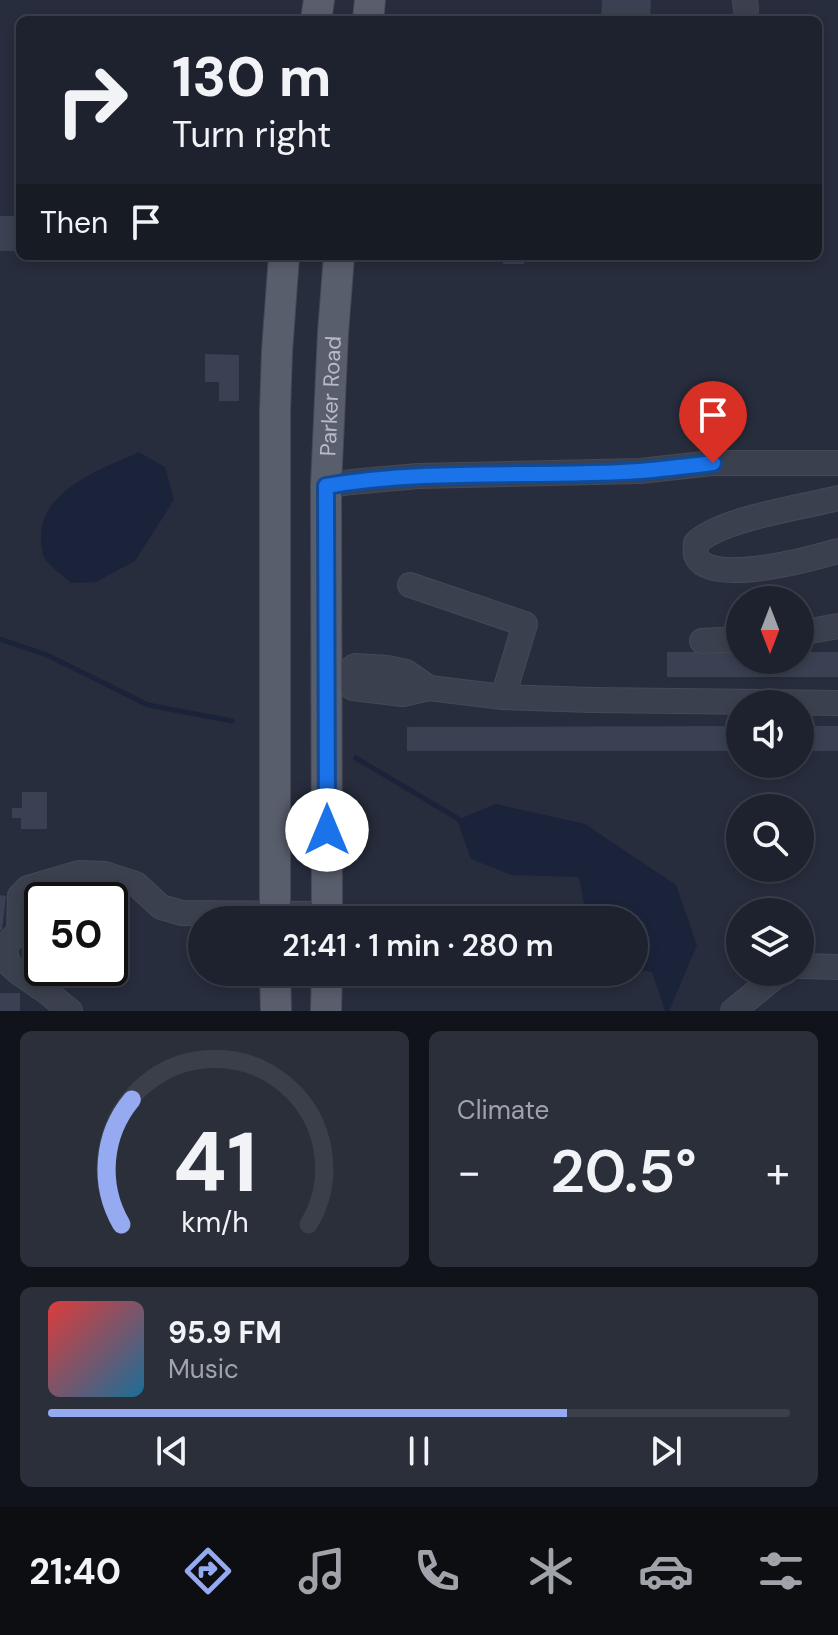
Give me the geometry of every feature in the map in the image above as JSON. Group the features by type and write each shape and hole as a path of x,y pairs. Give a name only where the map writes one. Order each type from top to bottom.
{"main road":[{"path":"274,906 275,412 284,260"},
{"name":"Parker Road","path":"327,906 333,678 326,486 339,260"},
{"path":"275,986 276,1011"},
{"path":"326,1011 327,986"}],"lane":[{"path":"326,486 418,476 640,471 713,463 838,463"},
{"path":"838,498 742,521 702,537 696,543 695,554 701,562 716,569 752,570 838,551"},
{"path":"410,585 525,624 503,697"},
{"path":"814,630 838,626"},
{"path":"702,641 726,640"},
{"path":"333,678 353,688 403,694 429,688 503,697 838,703"},
{"path":"70,1011 4,963 5,945 19,932 20,896 28,888 79,873 105,874 136,884 161,907 188,913"},
{"path":"814,966 838,967"},
{"path":"733,1011 764,986"}],"water":[{"path":"139,452 165,467 174,500 135,561 96,582 71,583 49,564 43,554 41,532 45,517 53,503 78,482"},
{"path":"496,804 585,824 676,885 697,945 669,1011 665,1011 652,972 648,971 648,906 584,906 579,877 511,875 471,859 457,820"}],"building":[{"path":"602,0 651,0 650,16 601,16"},
{"path":"0,216 16,216 16,251 0,251"},
{"path":"504,260 524,260 524,264 503,264"},
{"path":"205,354 239,355 239,401 219,401 219,382 205,382"},
{"path":"667,652 726,652 726,674 814,674 814,652 838,652 838,677 667,677"},
{"path":"726,726 726,751 407,751 407,727"},
{"path":"814,726 838,726 838,751 814,751"},
{"path":"22,792 47,792 47,829 21,829 21,818 12,818 12,808 22,808"},
{"path":"0,895 6,896 2,930 0,930"},
{"path":"0,993 20,993 20,1011 0,1011"}],"waterway":[{"path":"0,639 47,655 148,705 232,721"},
{"path":"356,758 462,821"}],"route":[{"path":"327,830 326,486 418,476 640,471 713,463"}]}
